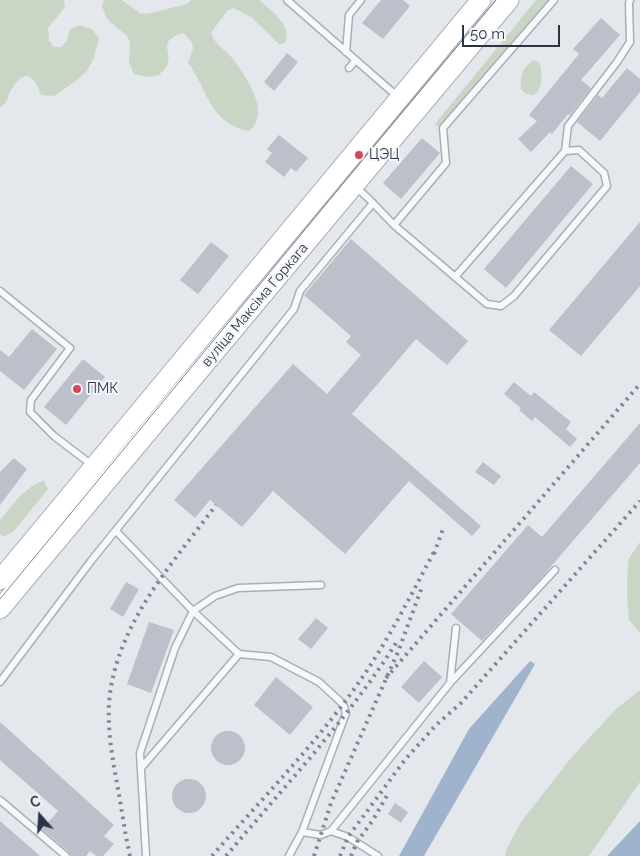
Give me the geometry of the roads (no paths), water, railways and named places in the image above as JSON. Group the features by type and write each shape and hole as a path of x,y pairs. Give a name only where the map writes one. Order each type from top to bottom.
{"main road":[{"name":"вуліца Максіма Горкага","path":"0,609 345,178 399,98 481,0"},
{"name":"вуліца Максіма Горкага","path":"0,580 94,467 345,178 509,0"}],"lane":[{"path":"286,0 399,98"},
{"path":"346,52 349,14 361,0"},
{"path":"394,225 446,163 442,128 554,0"},
{"path":"454,276 565,150 568,126 630,42 628,3 630,0"},
{"path":"349,68 356,60"},
{"path":"345,178 374,203 394,225 487,304 501,306 514,296 607,186 604,173 579,150 565,150"},
{"path":"0,682 116,531 294,309 300,291 374,203"},
{"path":"0,291 70,348 31,400 30,412 54,436 94,467"},
{"path":"116,531 193,611 238,654 271,657 319,682 342,704 346,713 302,832 289,856"},
{"path":"302,832 321,835 330,831 450,682 556,570"},
{"path":"145,856 140,753 175,648 193,611 215,596 238,588 321,585"},
{"path":"450,682 456,628"},
{"path":"141,768 238,654"},
{"path":"0,800 66,856"},
{"path":"330,831 348,837 378,856"}],"water":[{"path":"530,661 535,664 424,856 399,856 469,729"},
{"path":"640,821 640,856 607,856"}],"tram line":[{"path":"0,599 496,0"}],"railway":[{"path":"386,678 640,384"},
{"path":"340,856 348,837 404,761 435,726 461,703 640,501"},
{"path":"130,856 109,725 109,700 117,661 139,613 153,590 216,505"},
{"path":"434,554 444,526"},
{"path":"212,856 302,755 352,692 386,640 436,548"},
{"path":"314,856 331,803 398,652 422,587"},
{"path":"226,856 337,725 378,671 396,643"},
{"path":"351,856 357,842 373,820 389,792"}],"place":[{"name":"ЦЭЦ","path":"359,155"},
{"name":"ПМК","path":"77,389"}]}
